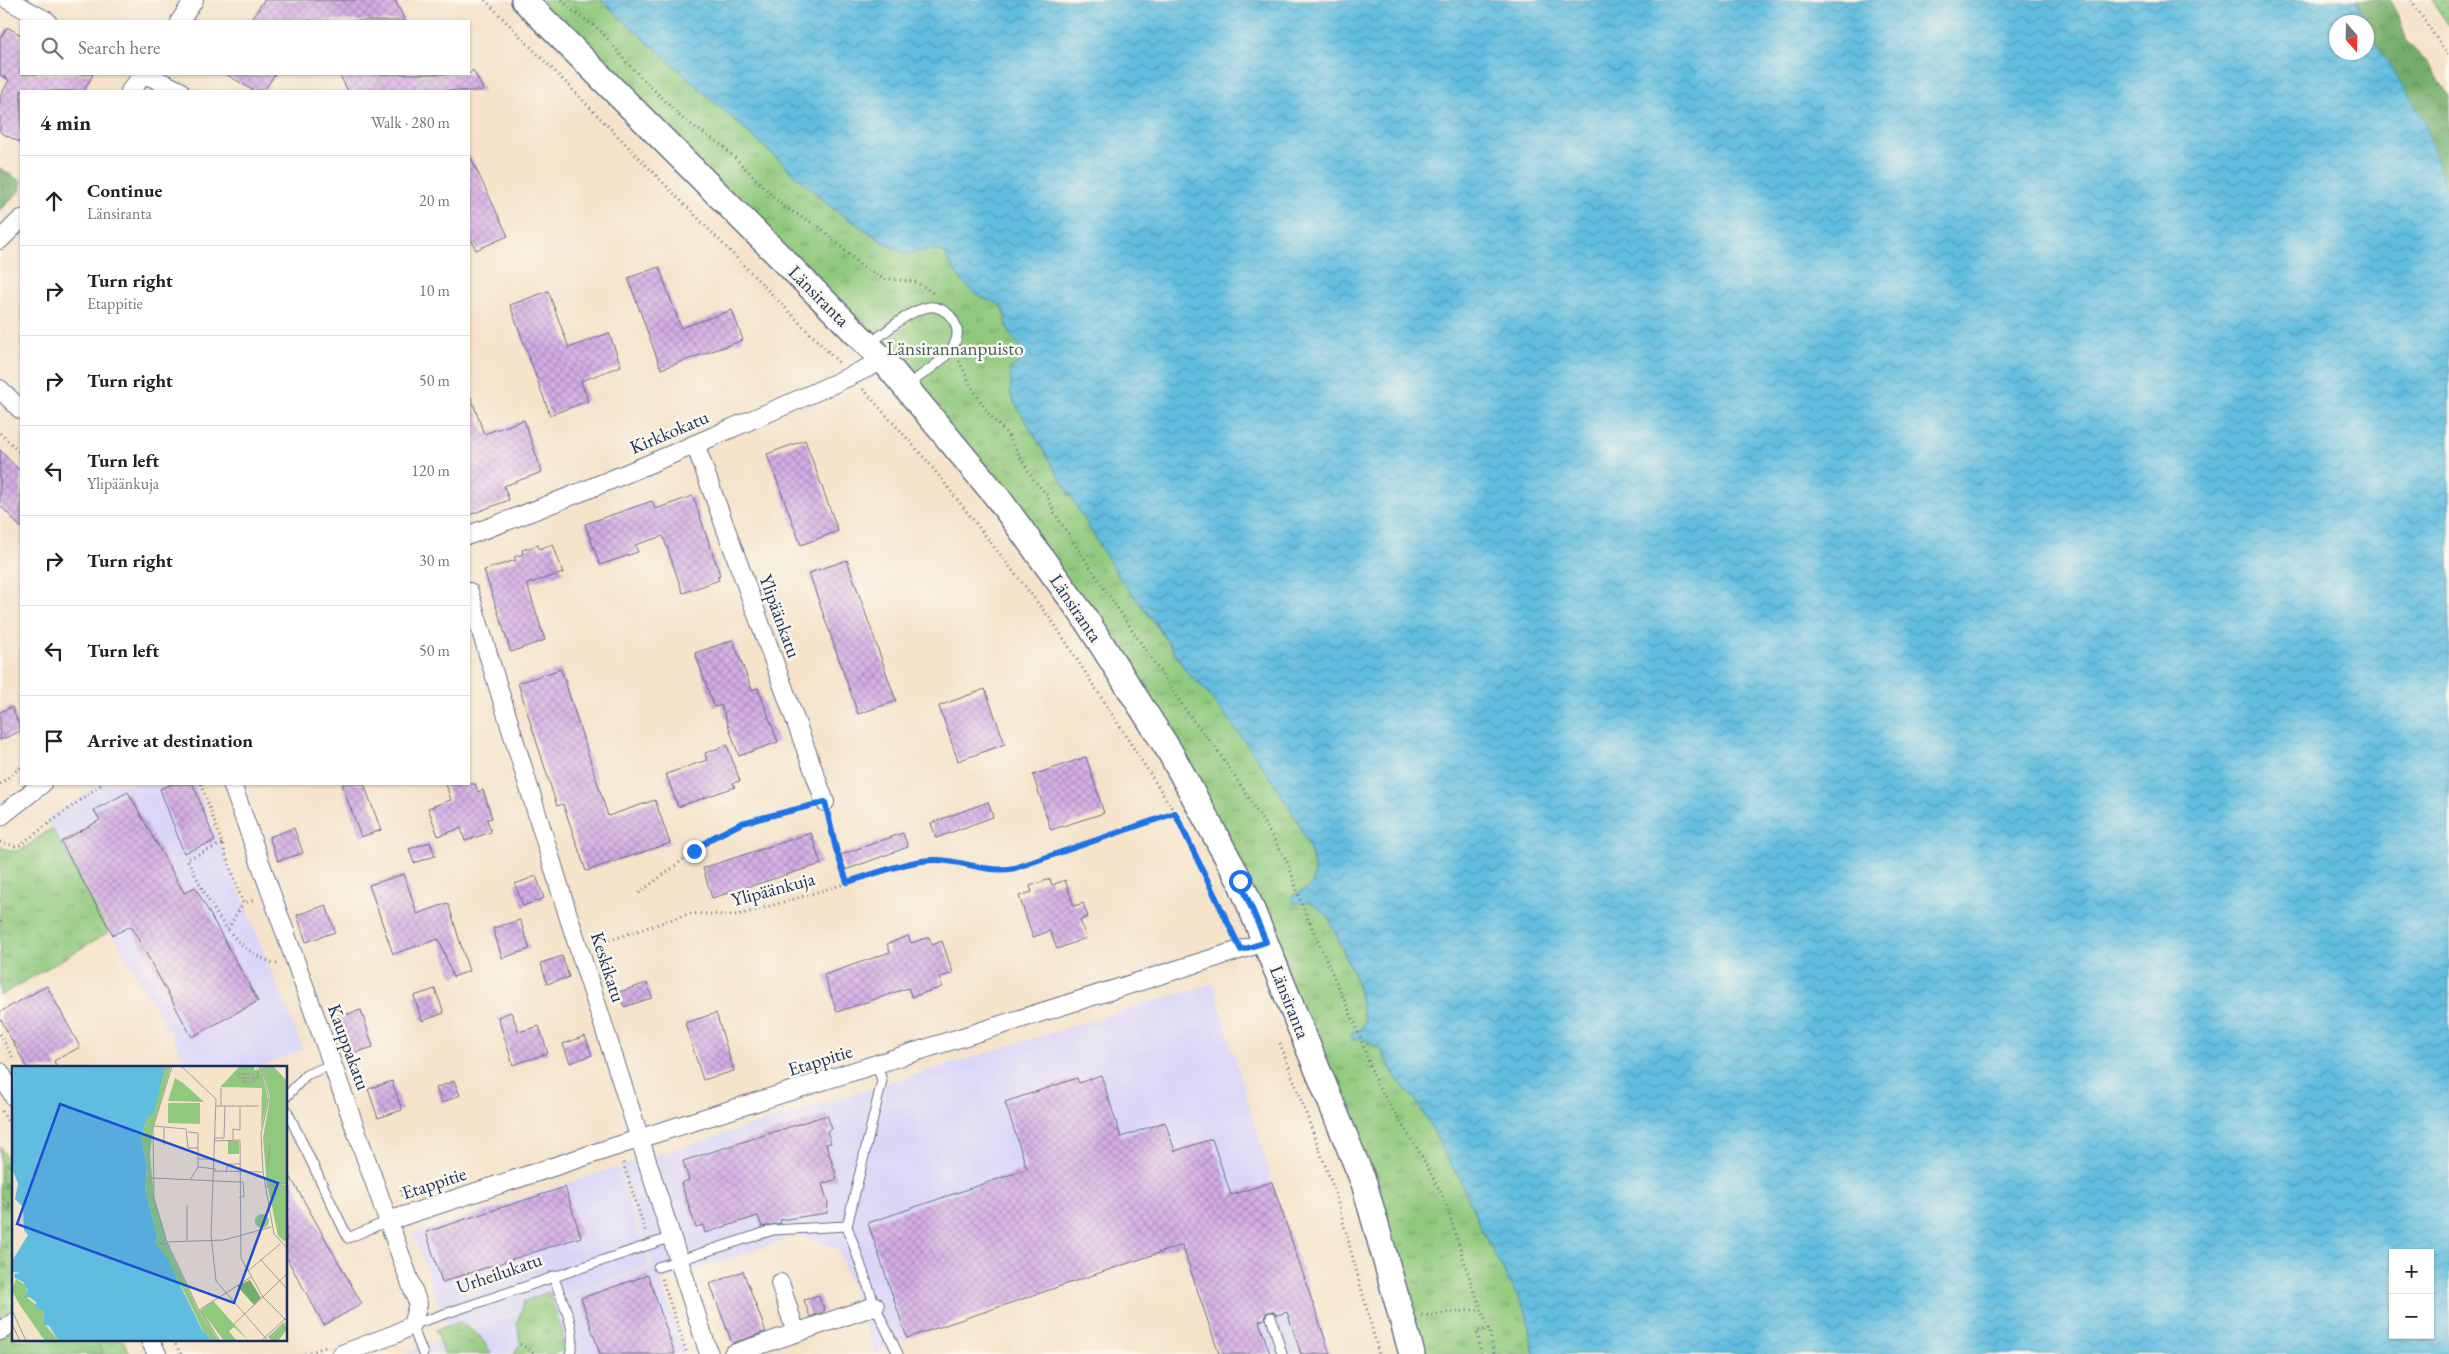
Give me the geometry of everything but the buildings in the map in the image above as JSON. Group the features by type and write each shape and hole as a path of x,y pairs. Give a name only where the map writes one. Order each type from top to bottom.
{"street":[{"path":"8,0 46,20"},
{"path":"181,20 194,0"},
{"name":"Länsiranta","path":"524,0 876,353 998,498 1083,615 1170,752 1240,881 1364,1183 1412,1354"},
{"path":"131,90 143,75"},
{"path":"146,75 178,90"},
{"path":"0,240 20,220"},
{"name":"Kirkkokatu","path":"470,535 529,513 852,376 876,353"},
{"path":"0,389 20,409"},
{"name":"Ylipäänkatu","path":"695,444 825,802"},
{"name":"Keskikatu","path":"470,595 580,950 709,1354"},
{"path":"0,817 41,785"},
{"name":"Kauppakatu","path":"232,785 418,1304 412,1325"},
{"name":"Etappitie","path":"388,1221 640,1138 1266,942"},
{"path":"0,1072 12,1093"},
{"path":"780,1283 796,1333"},
{"path":"733,1354 875,1306"},
{"path":"0,1330 12,1324"},
{"name":"Urheilukatu","path":"342,1354 395,1334 412,1325"},
{"path":"151,1342 157,1354"}],"lane":[{"path":"876,353 908,316 929,307 942,309 952,317 956,327 957,339 953,349 905,387"},
{"path":"288,1095 306,1075 333,1064"},
{"path":"877,1064 882,1081 847,1226 875,1306 898,1354"},
{"path":"288,1113 348,1238 388,1221"},
{"path":"658,1267 773,1230 847,1226"},
{"name":"Urheilukatu","path":"412,1325 672,1237"},
{"path":"554,1276 572,1332 574,1344 570,1354"},
{"path":"1270,1317 1282,1354"},
{"path":"412,1325 423,1354"}],"path":[{"path":"485,0 852,376 928,462 1055,625 1175,813 1241,950"},
{"path":"562,0 570,9 600,30 628,64 683,119 723,146 784,207 793,214 821,228 861,266 882,278 916,282 930,290 942,309"},
{"path":"2411,0 2449,57"},
{"path":"953,349 971,386 988,414 1007,434 1034,479 1047,495 1054,512 1191,718 1216,748 1288,863 1303,908 1356,1026 1368,1065 1381,1091 1415,1145 1444,1199 1481,1309 1490,1329 1494,1354"},
{"path":"0,433 20,453"},
{"path":"0,784 20,768"},
{"path":"0,842 20,846 101,785"},
{"path":"638,893 712,838 742,823 825,802 836,849 847,882"},
{"name":"Ylipäänkuja","path":"580,950 688,914 701,913 726,916 743,914 847,882 935,860 959,862 993,871 1015,868 1175,813"},
{"path":"222,844 187,859 217,916 228,929 248,951 263,961 282,965"},
{"path":"228,929 243,903"},
{"path":"0,1034 17,1066"},
{"path":"1277,1034 1335,1192 1380,1354"},
{"path":"0,1108 12,1129"},
{"path":"0,1209 12,1203"},
{"path":"1402,1318 1481,1309"},
{"path":"1481,1354 1476,1331 1490,1329"},
{"path":"174,1342 181,1354"},
{"path":"520,1344 535,1354"}],"shaded area":[{"path":"99,785 196,785 303,1049 262,1066 189,1066 46,819"},
{"path":"1213,983 1272,1182 1330,1354 1246,1354 1241,1339 1216,1347 1182,1245 907,1338 875,1353 838,1249 800,1235 661,1281 685,1354 400,1354 653,1267 620,1166"},
{"path":"618,1167 650,1266 450,1335 413,1234"}],"green space":[{"name":"Länsirannanpuisto","path":"532,0 601,0 831,207 889,246 906,254 931,249 945,253 949,262 983,299 998,302 1002,307 1008,329 1021,347 1022,357 1018,365 1011,396 1118,576 1153,621 1189,675 1200,684 1251,750 1290,809 1305,838 1313,862 1313,881 1307,888 1291,896 1319,906 1328,916 1357,982 1365,1022 1353,1040 1362,1038 1381,1050 1396,1078 1417,1102 1461,1182 1485,1237 1526,1312 1534,1354 1419,1354 1247,879 1005,497"},
{"path":"2355,0 2390,0 2401,22 2407,42 2427,62 2449,96 2449,191 2445,187 2374,39 2374,15 2362,15"},
{"path":"2432,0 2449,0 2449,26"},
{"path":"0,168 20,180 20,191 0,211"},
{"path":"52,828 109,932 0,996 0,847 13,851 21,850"},
{"path":"0,1146 12,1167 12,1313 0,1319"},
{"path":"549,1292 563,1333 563,1349 555,1354 514,1354 520,1344 517,1324 524,1301"},
{"path":"460,1322 480,1336 492,1354 444,1354 436,1330"},
{"path":"12,1328 12,1342 97,1342 103,1354 0,1354 0,1334"},
{"path":"12,1342 124,1342 130,1354 0,1354"}],"water":[{"path":"601,0 2355,0 2362,15 2329,15 2329,60 2374,60 2374,39 2380,51 2423,117 2445,187 2449,191 2449,1354 1534,1354 1526,1312 1485,1237 1461,1182 1417,1102 1396,1078 1381,1050 1363,1038 1353,1040 1350,1034 1362,1028 1365,1022 1357,982 1328,916 1310,902 1294,903 1291,896 1311,884 1313,881 1314,862 1291,810 1251,750 1200,684 1189,675 1154,621 1118,576 1011,396 1010,369 1021,359 1022,354 1008,329 1005,312 998,303 984,299 964,283 955,272 945,253 931,249 906,254 889,246 831,207"}],"route":[{"path":"694,851 712,838 742,823 825,802 836,849 847,882 912,864 935,860 948,860 1000,871 1015,868 1175,813 1241,950 1266,942 1240,881"}]}
